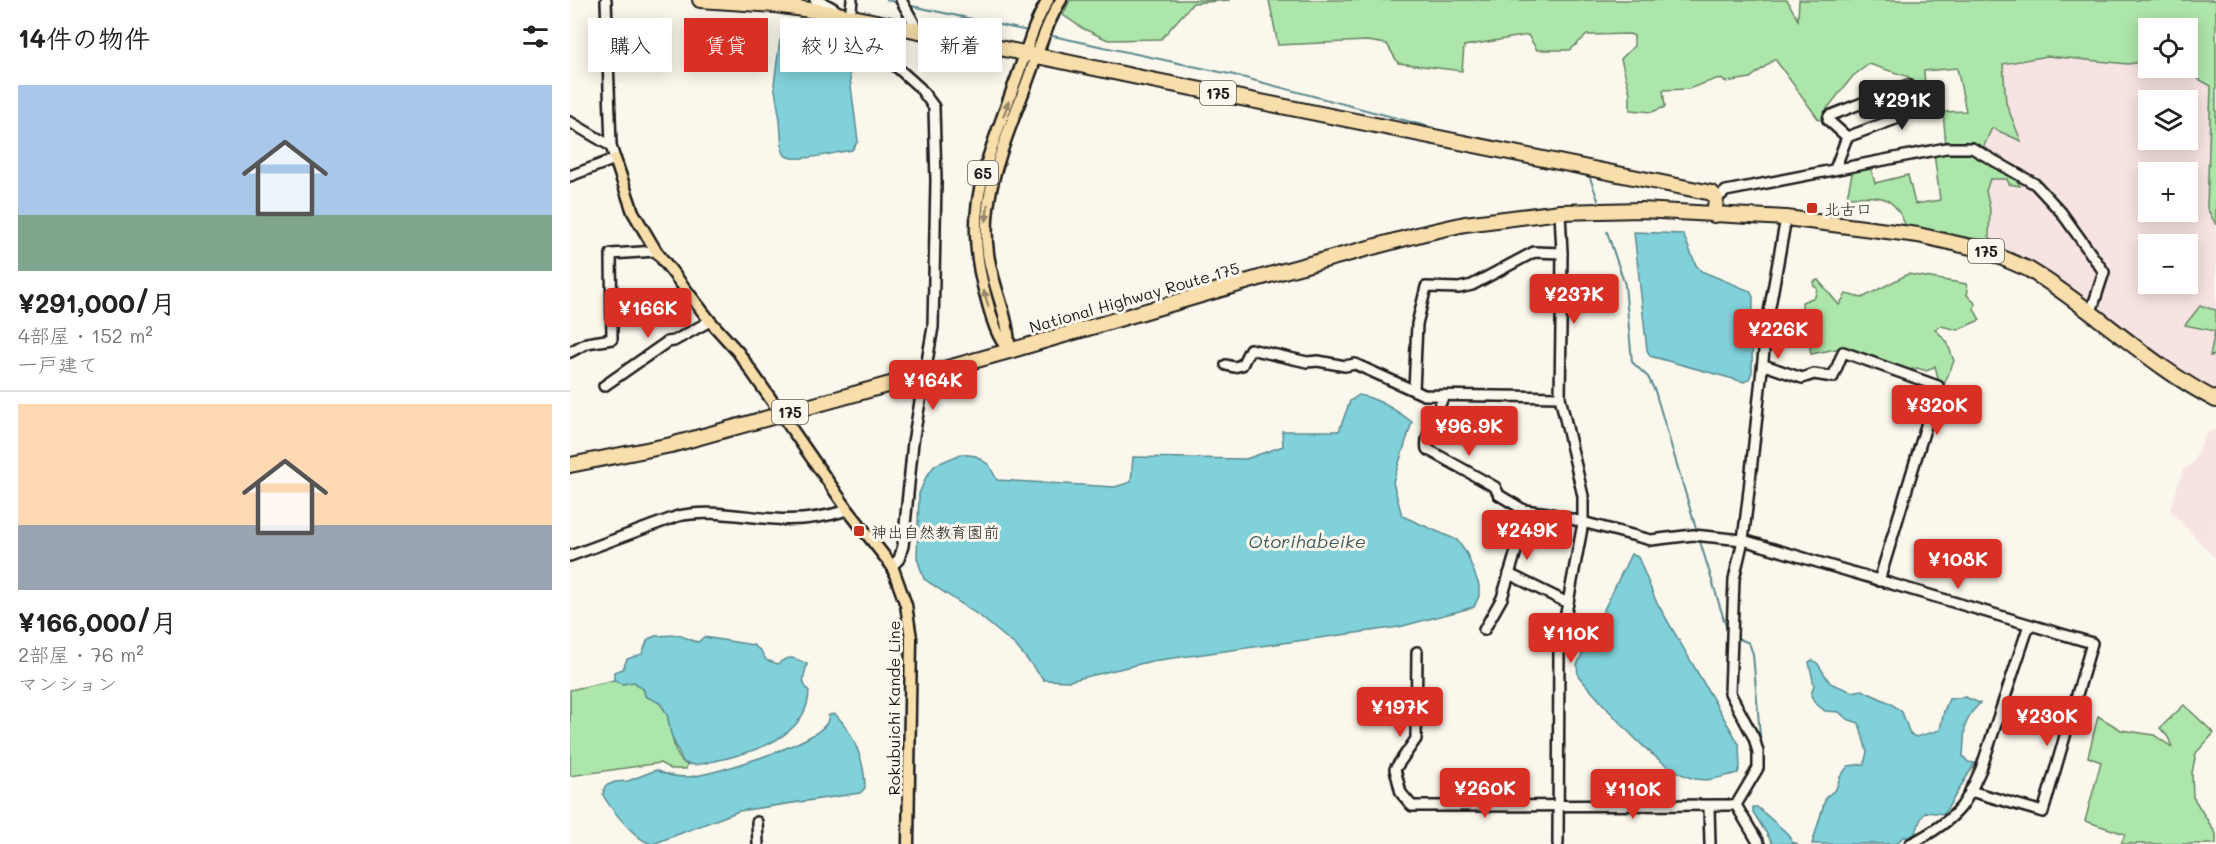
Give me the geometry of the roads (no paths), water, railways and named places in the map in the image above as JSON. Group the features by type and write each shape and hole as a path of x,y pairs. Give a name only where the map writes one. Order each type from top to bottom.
{"highway":[{"name":"175","path":"700,0 776,5 846,16 1712,193 1716,199"},
{"path":"1714,215 1716,199"},
{"name":"National Highway Route 175","path":"570,465 671,445 1421,234 1465,224 1560,212 1641,210 1786,218 1918,235 1984,250 2028,269 2091,312 2160,365 2216,400"}],"main road":[{"name":"65","path":"1032,54 1034,30 1048,0"},
{"name":"65","path":"1009,351 998,338 980,274 975,226 976,204 982,176 1032,54 1061,0"},
{"name":"Rokubuichi Kande Line","path":"615,159 633,212 656,251 710,321 738,352 848,510 891,566 906,605 911,638 908,844"}],"street":[{"path":"570,176 615,159 611,146 606,0"},
{"path":"815,0 830,4 846,16 850,25 920,87 934,107 936,181 933,327 913,442 903,546 899,559 891,566"},
{"path":"846,16 852,0"},
{"path":"901,0 914,23 915,31"},
{"path":"1847,137 1828,120 1829,116 1908,86"},
{"path":"1847,137 1902,117 1903,112 1896,90"},
{"path":"570,122 611,146"},
{"path":"1835,170 1847,137"},
{"path":"1716,199 1726,191 1946,148 1972,148 2035,184 2061,212 2104,272 2091,312"},
{"path":"1558,844 1558,650 1583,523 1583,496 1560,397 1562,252 1560,212"},
{"path":"1736,806 1754,778 1758,760 1754,738 1730,693 1734,579 1743,540 1767,323 1786,218"},
{"path":"570,352 587,342 612,339 611,254 656,251"},
{"path":"1414,390 1417,324 1426,287 1459,288 1472,285 1533,252 1562,252"},
{"path":"604,386 667,342 674,341 710,321"},
{"path":"1226,365 1234,367 1242,365 1250,349 1307,362 1345,366 1355,364 1424,395 1560,397"},
{"path":"1764,364 1802,378 1814,374 1833,376 1844,352 1938,386 1879,581"},
{"path":"1443,397 1428,432 1427,449 1496,487 1499,495 1524,510 1548,513 1650,540 1693,535 1743,540 2092,644 2043,812 1970,791"},
{"path":"570,556 678,516 693,513 778,519 830,515 848,510"},
{"path":"1484,630 1502,598 1520,538 1524,510"},
{"path":"1509,574 1568,603"},
{"path":"1910,844 1930,834 1960,808 1970,791 1981,769 2029,625"},
{"path":"1417,652 1416,739 1395,769 1401,793 1412,806 1736,806"},
{"path":"1736,806 1759,844"},
{"path":"1709,807 1710,844"},
{"path":"757,822 758,844"}],"water":[{"path":"780,40 780,72 849,72 858,141 852,150 810,158 786,156 782,149 774,84"},
{"path":"1634,232 1683,234 1696,265 1701,271 1750,291 1753,297 1752,372 1749,379 1744,382 1650,356 1647,350"},
{"name":"Otorihabeike","path":"1359,395 1380,402 1412,422 1393,482 1402,516 1457,540 1467,554 1479,585 1479,596 1474,607 1399,627 1152,661 1069,681 1044,680 1016,646 981,617 924,579 917,558 919,494 926,477 935,465 961,454 976,456 989,465 997,480 1115,487 1131,482 1133,457 1246,459 1283,446 1282,431 1339,431 1350,401"},
{"path":"1631,554 1638,557 1656,601 1739,744 1738,773 1706,780 1681,774 1665,764 1632,736 1578,676 1577,665"},
{"path":"677,635 698,642 704,637 753,645 761,651 766,660 778,664 785,659 792,658 807,664 803,681 809,691 806,707 799,720 776,740 745,753 699,764 691,765 683,762 671,734 667,714 660,703 645,696 644,690 634,682 622,684 614,680 614,672 623,669 627,659 642,654 648,639 655,636"},
{"path":"1813,660 1830,683 1852,692 1862,690 1890,703 1902,712 1910,734 1916,737 1940,730 1949,699 1965,697 1980,703 1971,713 1965,726 1963,756 1968,762 1975,763 1944,814 1926,812 1912,837 1903,837 1896,844 1812,844 1826,797 1836,789 1840,777 1848,766 1864,764 1867,752 1859,723 1847,719 1839,712 1825,711 1814,702 1811,695 1814,685 1809,662"},
{"path":"835,714 848,730 861,758 865,788 860,793 739,811 653,844 632,831 603,795 605,786 628,781 656,770 671,776 688,777 718,771 762,757 817,732 827,723 829,715"},
{"path":"1753,807 1757,807 1787,833 1792,842 1798,844 1773,844 1753,812"}],"waterway":[{"path":"887,0 899,3"},
{"path":"907,5 1028,31"},
{"path":"1048,35 1234,75 1434,128"},
{"path":"1584,174 1590,178 1598,200"},
{"path":"1607,232 1625,285 1632,362 1648,377 1655,391 1697,532"},
{"path":"1699,538 1728,633"},
{"path":"1735,637 1749,643 1753,654 1761,747"},
{"path":"1740,807 1757,779"},
{"path":"1736,811 1751,839"}],"place":[{"name":"北古口","path":"1812,208"},
{"name":"神出自然教育園前","path":"859,531"}]}
